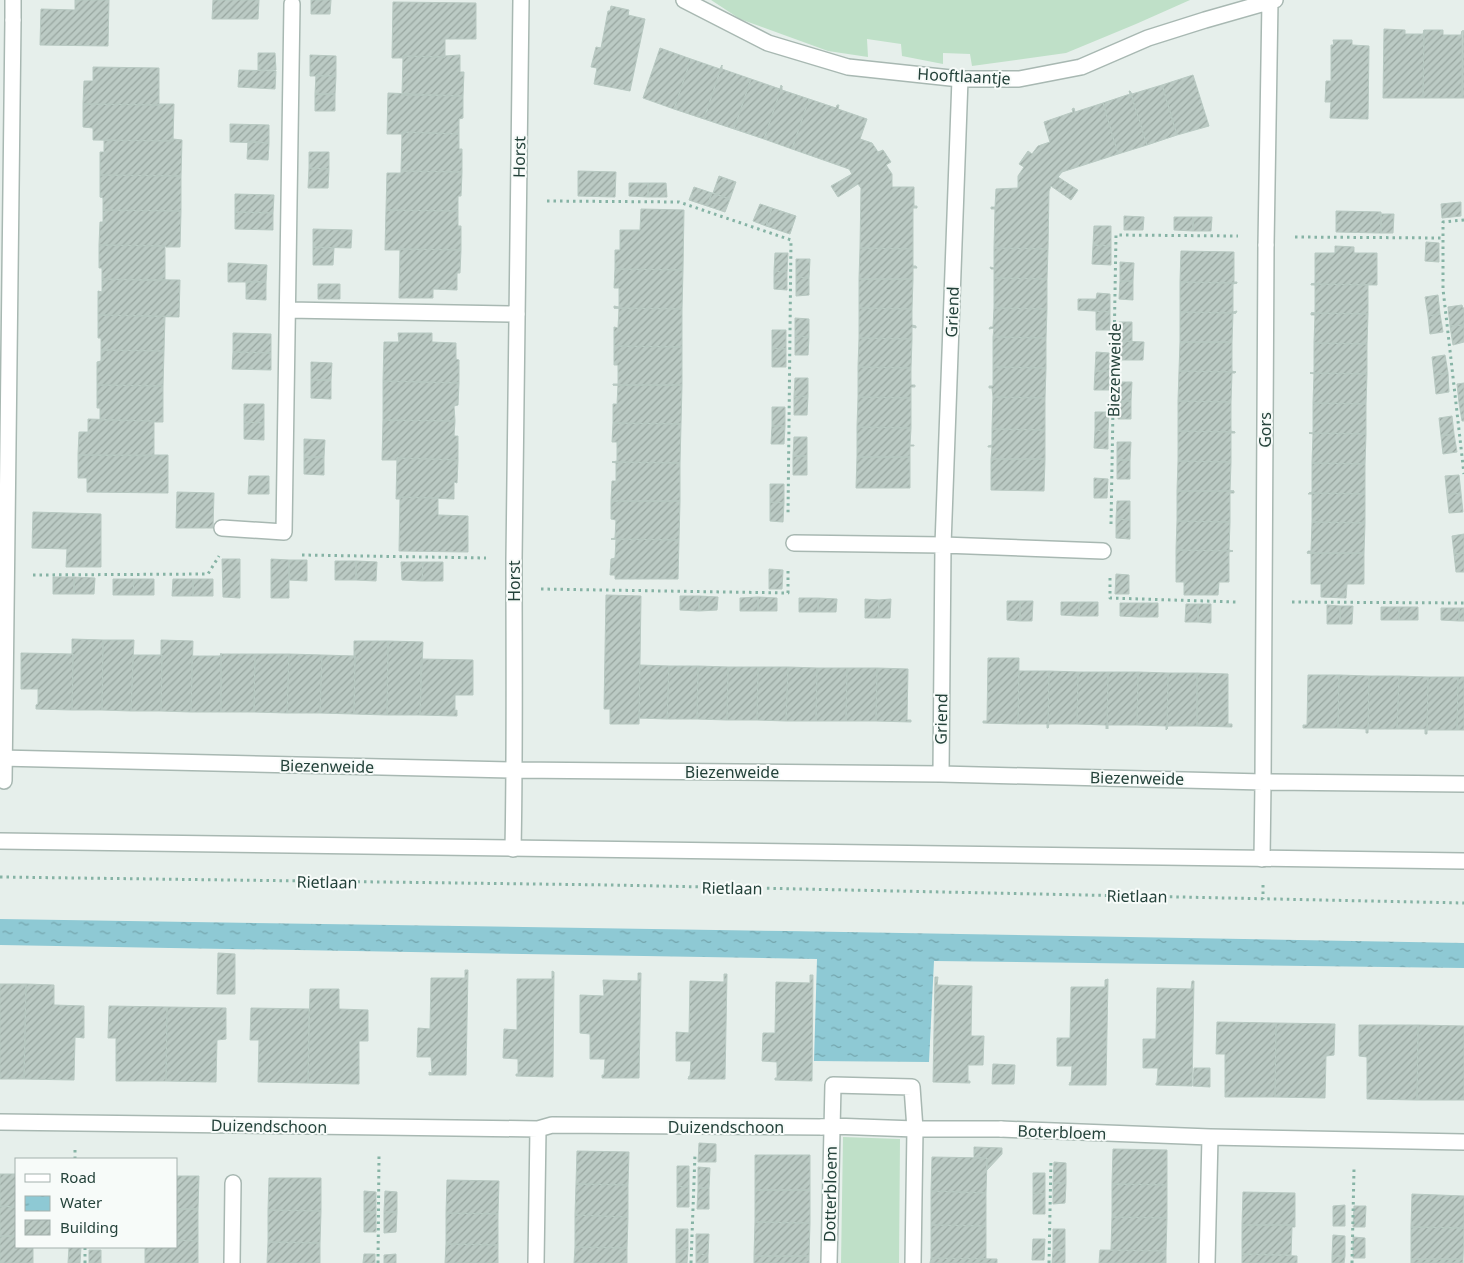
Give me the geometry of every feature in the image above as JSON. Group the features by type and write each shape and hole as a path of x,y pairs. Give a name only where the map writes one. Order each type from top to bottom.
{"street":[{"path":"4,781 2,758 13,0"},
{"name":"Horst","path":"513,849 514,558 521,0"},
{"name":"Hooftlaantje","path":"684,0 768,43 848,67 960,79 1019,79 1081,67 1148,38 1273,1"},
{"name":"Gors","path":"1262,859 1266,241 1273,1"},
{"path":"222,528 284,532 292,4"},
{"name":"Griend","path":"941,774 944,545 960,79"},
{"path":"288,310 517,314"},
{"path":"794,543 944,545 1103,551"},
{"name":"Biezenweide","path":"2,758 514,770 941,774 1263,782 1464,784"},
{"path":"0,841 1464,861"},
{"name":"Dotterbloem","path":"829,1263 826,1127 833,1085 912,1087 915,1128"},
{"name":"Duizendschoon","path":"0,1122 380,1128 538,1129 552,1125 915,1128"},
{"path":"913,1263 915,1128"},
{"name":"Boterbloem","path":"915,1128 1464,1142"},
{"path":"536,1263 538,1129"},
{"path":"1207,1263 1210,1137"},
{"path":"232,1263 233,1183"}],"path":[{"path":"519,201 679,202 791,240 788,523"},
{"path":"1464,220 1443,222 1442,289 1464,474"},
{"name":"Biezenweide","path":"1111,531 1116,235 1266,241 1443,238"},
{"path":"6,575 208,574 221,553"},
{"path":"294,555 514,558"},
{"path":"514,588 788,593 788,568"},
{"path":"1110,570 1110,598 1264,602 1464,603"},
{"name":"Rietlaan","path":"0,877 620,885 1464,903"},
{"path":"691,1263 696,1126"},
{"path":"378,1263 380,1128"},
{"path":"1049,1263 1052,1131"},
{"path":"1352,1263 1355,1140"},
{"path":"85,1248 85,1263"}],"green space":[{"path":"711,0 1190,0 1066,53 972,66 970,54 943,53 943,64 902,56 901,44 867,39 868,57 828,51 740,19"},
{"path":"843,1137 900,1139 899,1263 841,1263"}],"water":[{"path":"0,919 1464,943 1464,968 934,961 929,1062 814,1061 817,959 0,945"}],"building":[{"path":"75,0 109,0 108,46 40,45 41,9 75,10"},
{"path":"213,0 259,0 258,19 212,19"},
{"path":"311,0 331,0 330,14 311,14"},
{"path":"393,2 476,3 476,39 445,39 445,57 403,56 403,58 392,58"},
{"path":"611,6 629,10 628,15 645,19 630,91 594,84 597,68 591,67 596,47 601,48 608,11 610,11"},
{"path":"1384,29 1405,30 1405,34 1423,34 1424,30 1423,98 1383,98"},
{"path":"1424,30 1443,30 1443,35 1461,35 1462,31 1462,98 1423,98"},
{"path":"1463,30 1464,98 1462,98"},
{"path":"1333,40 1352,40 1352,45 1369,46 1368,119 1330,118 1331,102 1325,102 1326,81 1331,81 1331,45 1334,45"},
{"path":"660,48 691,59 674,109 643,98"},
{"path":"258,53 275,53 276,70 258,70"},
{"path":"310,55 336,56 336,76 310,76"},
{"path":"460,55 460,72 464,72 463,96 402,95 403,56 445,57"},
{"path":"691,59 720,69 722,65 704,119 674,109"},
{"path":"722,65 722,69 751,79 734,129 704,119"},
{"path":"93,67 159,68 159,105 83,104 84,81 93,81"},
{"path":"239,70 276,71 275,89 238,87"},
{"path":"316,75 336,76 335,94 315,94"},
{"path":"1193,75 1209,126 1177,135 1162,85"},
{"path":"751,79 780,89 782,86 764,139 734,129"},
{"path":"1162,85 1177,135 1147,145 1130,91 1132,94"},
{"path":"782,86 782,90 809,99 792,149 764,139"},
{"path":"1130,91 1147,145 1118,154 1103,103 1130,94"},
{"path":"388,93 463,96 463,118 459,119 459,134 402,132 402,134 387,134"},
{"path":"315,94 335,94 335,111 315,111"},
{"path":"809,99 836,108 839,105 838,109 867,119 860,139 872,143 878,152 883,150 891,162 886,165 892,174 892,187 914,187 914,206 917,206 917,208 913,208 913,249 860,248 861,188 858,184 838,197 831,186 852,174 849,169 792,149"},
{"path":"1103,103 1118,154 1062,172 1058,177 1078,190 1071,200 1051,186 1049,191 1048,249 994,248 995,209 991,209 991,207 995,207 996,189 1018,188 1018,176 1024,167 1019,164 1028,151 1032,154 1038,146 1050,142 1044,122 1073,112 1072,109 1074,108 1075,112"},
{"path":"83,104 174,104 173,141 93,140 93,128 83,127"},
{"path":"230,124 269,125 269,143 230,142"},
{"path":"402,132 459,134 459,149 462,149 462,172 401,171"},
{"path":"173,139 182,140 181,176 100,175 100,152 104,152 104,140 173,141"},
{"path":"248,141 269,143 268,160 247,159"},
{"path":"309,152 329,152 329,169 309,168"},
{"path":"309,168 329,169 328,188 308,188"},
{"path":"401,171 462,172 461,196 458,196 458,211 386,210 387,173 401,173"},
{"path":"578,171 616,172 615,197 578,196"},
{"path":"100,175 181,176 181,211 103,210 103,198 100,197"},
{"path":"719,176 736,182 730,199 713,193"},
{"path":"629,183 648,183 648,197 629,196"},
{"path":"648,183 666,183 667,197 648,197"},
{"path":"694,187 712,193 707,206 689,200"},
{"path":"712,193 730,199 725,212 707,206"},
{"path":"235,194 274,195 273,213 235,212"},
{"path":"1461,202 1461,216 1442,218 1441,204"},
{"path":"760,204 772,208 766,226 753,221"},
{"path":"772,208 796,216 790,234 766,226"},
{"path":"641,209 684,210 683,270 615,269 615,250 620,250 620,230 640,230"},
{"path":"103,210 181,211 180,247 99,245 100,222 103,222"},
{"path":"386,210 458,211 458,226 461,226 461,250 385,250"},
{"path":"1336,211 1381,212 1381,233 1336,232"},
{"path":"235,212 273,213 273,230 235,229"},
{"path":"1381,214 1394,214 1393,233 1381,233"},
{"path":"1124,216 1144,217 1143,230 1124,230"},
{"path":"1174,217 1193,217 1193,231 1174,230"},
{"path":"1193,217 1212,217 1211,231 1193,231"},
{"path":"1094,226 1111,226 1111,246 1093,245"},
{"path":"313,229 352,230 351,248 313,247"},
{"path":"1426,242 1439,243 1439,262 1425,261"},
{"path":"99,245 165,246 165,281 102,279 102,268 99,268"},
{"path":"1093,245 1111,246 1111,265 1092,264"},
{"path":"1335,246 1354,247 1354,253 1377,253 1377,285 1311,284 1315,283 1315,253 1335,253"},
{"path":"313,247 334,248 333,265 313,265"},
{"path":"860,248 913,249 913,266 917,268 913,268 913,279 859,279"},
{"path":"994,248 1048,249 1047,279 994,278 994,269 990,267 994,268"},
{"path":"400,249 461,250 460,273 457,273 457,290 433,289 433,298 399,298"},
{"path":"1181,251 1234,252 1234,282 1237,283 1180,282"},
{"path":"775,253 788,253 787,272 774,271"},
{"path":"796,259 810,259 809,278 796,277"},
{"path":"1120,262 1134,263 1133,281 1120,281"},
{"path":"228,263 267,265 266,282 228,282"},
{"path":"615,269 683,270 682,309 614,308 614,306 619,307 619,288 614,288"},
{"path":"774,271 787,272 787,290 774,289"},
{"path":"796,277 809,278 809,295 796,296"},
{"path":"994,278 1047,279 1047,309 994,308"},
{"path":"102,279 180,280 179,317 98,315 98,291 102,292"},
{"path":"859,279 913,279 912,309 859,308"},
{"path":"246,281 266,282 266,300 246,299"},
{"path":"1120,281 1133,281 1133,300 1119,299"},
{"path":"1180,282 1237,283 1233,284 1233,312 1237,311 1236,313 1180,312"},
{"path":"318,284 340,284 340,299 318,299"},
{"path":"1311,284 1368,285 1368,314 1311,313 1315,313 1315,285"},
{"path":"1097,293 1110,294 1110,312 1078,310 1078,299 1096,299"},
{"path":"1438,295 1440,314 1428,316 1425,297"},
{"path":"1462,305 1464,308 1464,325 1450,326 1448,307"},
{"path":"619,308 682,309 682,347 614,346 614,327 618,328"},
{"path":"859,308 912,309 912,325 916,326 916,328 912,327 912,339 859,338"},
{"path":"994,308 1047,309 1046,338 993,337 994,328 989,329 993,327"},
{"path":"1096,311 1110,312 1110,330 1096,330"},
{"path":"1180,312 1236,313 1233,313 1232,342 1180,342"},
{"path":"1311,313 1368,314 1367,344 1314,343 1315,315 1311,315"},
{"path":"1440,314 1443,332 1430,334 1428,316"},
{"path":"98,315 165,316 164,351 101,350 101,338 98,338"},
{"path":"795,318 809,319 809,337 795,336"},
{"path":"1119,322 1132,322 1132,341 1119,341"},
{"path":"1464,325 1464,342 1453,345 1450,326"},
{"path":"772,330 786,330 786,349 772,348"},
{"path":"233,333 271,334 271,353 233,352"},
{"path":"398,333 432,333 432,342 456,343 456,359 459,360 459,383 383,381 384,342 399,342"},
{"path":"795,336 809,337 808,355 795,355"},
{"path":"993,337 1046,338 1046,368 993,367"},
{"path":"859,338 912,339 911,368 858,367"},
{"path":"1119,341 1144,342 1143,360 1118,360"},
{"path":"1180,342 1232,342 1232,371 1236,372 1179,371"},
{"path":"1314,343 1367,344 1367,374 1310,373 1314,373"},
{"path":"614,346 682,347 682,385 613,385 618,384 618,365 614,365"},
{"path":"772,348 786,349 786,367 772,367"},
{"path":"101,350 164,351 163,386 97,385 97,362 101,361"},
{"path":"233,352 271,353 271,370 232,369"},
{"path":"1096,352 1109,353 1109,371 1095,371"},
{"path":"1445,355 1448,373 1434,375 1432,357"},
{"path":"311,362 332,363 331,380 311,380"},
{"path":"858,367 911,368 911,385 915,385 915,387 911,387 911,398 858,397"},
{"path":"993,367 1046,368 1045,398 993,397 992,388 989,388 989,386 993,386"},
{"path":"1095,371 1109,371 1109,390 1094,390"},
{"path":"1179,371 1236,372 1232,373 1231,402 1178,401"},
{"path":"1310,373 1367,374 1366,404 1313,403 1314,374"},
{"path":"1448,373 1449,392 1436,394 1434,375"},
{"path":"795,378 808,378 808,396 794,397"},
{"path":"311,380 331,380 331,399 311,398"},
{"path":"383,381 459,383 458,405 454,406 455,421 383,420"},
{"path":"1118,382 1132,382 1131,401 1118,401"},
{"path":"1464,383 1464,402 1459,403 1457,384"},
{"path":"97,385 163,386 163,422 100,420 100,408 97,408"},
{"path":"618,385 682,385 681,424 613,423 613,404 617,404"},
{"path":"808,396 807,415 794,415 794,397"},
{"path":"858,397 911,398 911,428 857,427"},
{"path":"993,397 1045,398 1045,430 992,429"},
{"path":"1118,401 1131,401 1131,419 1118,419"},
{"path":"1178,401 1231,402 1231,431 1235,432 1178,431"},
{"path":"1464,402 1464,421 1462,421 1459,403"},
{"path":"1313,403 1366,404 1366,434 1309,433 1313,433"},
{"path":"244,404 264,404 264,423 244,422"},
{"path":"772,407 785,407 785,426 772,426"},
{"path":"1095,412 1109,412 1108,431 1095,430"},
{"path":"1452,416 1454,434 1441,436 1439,418"},
{"path":"88,419 154,421 154,456 78,455 79,432 88,432"},
{"path":"383,420 455,421 454,436 458,436 458,460 397,458 397,460 382,460"},
{"path":"244,422 264,423 264,440 244,439"},
{"path":"613,423 681,424 680,463 612,462 617,461 617,442 612,442"},
{"path":"772,426 785,426 784,444 771,444"},
{"path":"857,427 911,428 910,445 914,446 910,446 910,457 857,457"},
{"path":"992,429 1045,430 1045,459 991,459 992,447 988,446 992,445"},
{"path":"1095,430 1108,431 1108,449 1094,448"},
{"path":"1178,431 1235,432 1231,433 1231,462 1178,461"},
{"path":"1309,433 1366,434 1365,464 1312,463 1313,434"},
{"path":"1454,434 1457,452 1443,454 1441,436"},
{"path":"794,437 807,437 807,456 793,456"},
{"path":"304,439 325,440 324,457 304,457"},
{"path":"1117,442 1131,442 1130,460 1117,460"},
{"path":"78,455 168,455 168,493 87,492 87,478 78,478"},
{"path":"793,456 807,456 807,475 793,475"},
{"path":"304,457 324,457 324,475 304,474"},
{"path":"857,457 910,457 910,488 856,488"},
{"path":"397,458 458,460 457,483 454,482 454,499 400,497 400,499 396,499"},
{"path":"991,459 1045,459 1044,491 991,490"},
{"path":"1117,460 1130,460 1130,479 1117,479"},
{"path":"1178,461 1231,462 1230,491 1177,491"},
{"path":"612,462 680,463 680,501 611,501 612,481 616,481 616,463"},
{"path":"1312,463 1365,464 1365,494 1309,493 1312,492"},
{"path":"1459,475 1461,493 1447,495 1445,476"},
{"path":"249,476 269,476 269,494 248,494"},
{"path":"1094,478 1108,479 1107,498 1094,498"},
{"path":"770,484 784,484 784,503 770,502"},
{"path":"1177,491 1234,491 1234,493 1230,493 1230,522 1177,521"},
{"path":"177,492 214,493 213,528 176,528"},
{"path":"1309,493 1365,494 1365,523 1312,522 1312,494"},
{"path":"1461,493 1463,512 1449,513 1447,495"},
{"path":"400,497 438,498 438,515 468,516 468,552 399,551"},
{"path":"611,501 680,501 679,540 611,539 615,538 616,520 611,519"},
{"path":"1117,501 1130,501 1130,520 1116,519"},
{"path":"770,502 784,503 783,522 770,521"},
{"path":"33,512 101,514 101,567 66,567 67,549 32,548"},
{"path":"1116,519 1130,520 1130,539 1116,538"},
{"path":"1177,521 1230,522 1229,550 1233,551 1176,550"},
{"path":"1312,522 1365,523 1364,553 1307,553 1311,551"},
{"path":"1464,534 1464,553 1454,554 1452,536"},
{"path":"616,539 679,540 678,579 615,579 615,575 610,575 611,559 615,558"},
{"path":"1176,550 1233,551 1229,552 1229,582 1219,582 1218,595 1184,595 1184,582 1176,582"},
{"path":"1311,553 1364,553 1364,584 1347,584 1346,598 1321,597 1321,584 1311,584"},
{"path":"1464,553 1464,572 1456,572 1454,554"},
{"path":"222,559 240,559 240,598 223,597"},
{"path":"271,559 289,560 289,598 271,598"},
{"path":"289,560 307,560 307,581 289,580"},
{"path":"335,561 356,561 356,580 335,580"},
{"path":"356,561 377,562 376,581 356,580"},
{"path":"401,562 423,562 422,581 402,580"},
{"path":"423,562 443,562 443,581 422,581"},
{"path":"769,569 783,570 782,589 769,589"},
{"path":"1116,574 1129,575 1129,594 1115,594"},
{"path":"53,577 74,577 74,594 53,594"},
{"path":"74,577 95,578 94,594 74,594"},
{"path":"113,579 134,579 133,595 113,595"},
{"path":"134,579 154,579 154,595 133,595"},
{"path":"173,579 193,579 193,596 172,596"},
{"path":"193,579 213,579 213,596 193,596"},
{"path":"606,595 641,596 639,724 610,724 610,709 604,709"},
{"path":"680,596 699,596 699,611 680,610"},
{"path":"699,596 718,597 717,610 699,611"},
{"path":"758,597 758,611 740,611 740,598"},
{"path":"758,597 777,598 777,611 758,611"},
{"path":"799,598 818,598 818,612 799,612"},
{"path":"818,598 837,599 836,612 818,612"},
{"path":"865,599 879,600 878,618 865,618"},
{"path":"891,599 890,618 878,618 879,600"},
{"path":"1007,601 1020,601 1020,621 1007,620"},
{"path":"1020,601 1033,601 1032,621 1020,621"},
{"path":"1061,602 1079,602 1079,616 1061,615"},
{"path":"1079,602 1098,602 1098,616 1079,616"},
{"path":"1120,603 1139,603 1139,617 1120,616"},
{"path":"1139,603 1158,603 1158,617 1139,617"},
{"path":"1186,604 1198,604 1198,622 1185,622"},
{"path":"1198,604 1211,604 1211,623 1198,622"},
{"path":"1327,605 1340,606 1340,624 1327,624"},
{"path":"1340,606 1353,606 1352,624 1340,624"},
{"path":"1381,607 1399,607 1399,620 1381,620"},
{"path":"1399,607 1418,607 1418,620 1399,620"},
{"path":"1441,608 1459,608 1459,621 1441,620"},
{"path":"1459,608 1464,608 1464,621 1459,621"},
{"path":"72,639 103,640 102,710 72,710"},
{"path":"103,640 134,640 131,711 102,710"},
{"path":"161,640 193,641 191,712 161,711"},
{"path":"354,641 388,641 387,715 354,714"},
{"path":"388,641 423,642 420,715 387,715"},
{"path":"21,653 73,654 72,710 36,709 38,689 21,689"},
{"path":"221,653 221,712 191,712 192,656 220,656"},
{"path":"221,654 255,654 254,712 221,712"},
{"path":"255,654 289,654 287,713 254,712"},
{"path":"289,654 322,655 320,713 287,713"},
{"path":"133,655 162,655 161,711 131,711"},
{"path":"322,655 355,656 354,714 320,713"},
{"path":"988,658 1019,658 1018,724 983,723 983,721 987,721"},
{"path":"421,659 473,660 473,695 455,695 455,711 457,710 457,716 420,715"},
{"path":"640,665 669,666 667,719 639,718"},
{"path":"669,666 698,666 697,719 667,719"},
{"path":"698,666 728,667 727,720 697,719"},
{"path":"728,667 758,667 757,720 727,720"},
{"path":"758,667 788,667 786,721 757,720"},
{"path":"788,667 817,668 816,721 786,721"},
{"path":"817,668 847,668 846,721 816,721"},
{"path":"847,668 877,668 876,721 846,721"},
{"path":"877,668 908,669 907,720 911,720 911,722 876,721"},
{"path":"1019,671 1049,671 1048,728 1047,724 1018,724"},
{"path":"1049,671 1078,672 1077,724 1049,724 1048,728"},
{"path":"1078,672 1108,672 1106,729 1106,725 1077,724"},
{"path":"1108,672 1138,672 1137,725 1108,725 1107,728"},
{"path":"1138,672 1168,673 1166,730 1166,726 1137,725"},
{"path":"1168,673 1197,673 1197,726 1168,726 1167,729"},
{"path":"1197,673 1228,674 1228,724 1232,724 1232,727 1197,726"},
{"path":"1308,675 1339,675 1338,728 1303,728 1303,725 1307,725"},
{"path":"1339,675 1369,676 1368,733 1366,733 1366,729 1338,728"},
{"path":"1369,676 1399,676 1397,729 1368,729"},
{"path":"1399,676 1428,677 1427,734 1425,734 1425,729 1397,729"},
{"path":"1428,677 1458,677 1457,730 1427,730"},
{"path":"1458,677 1464,677 1464,730 1457,730"},
{"path":"218,953 235,954 235,994 217,994"},
{"path":"465,970 468,970 466,1075 429,1075 429,1072 432,1073 431,1057 417,1057 418,1028 430,1029 431,978 465,978"},
{"path":"552,971 554,972 553,1077 516,1076 518,1074 518,1059 503,1058 504,1029 517,1030 517,979 552,979"},
{"path":"638,973 641,973 639,1078 602,1078 602,1075 604,1075 605,1059 590,1059 590,1034 580,1033 580,995 604,996 603,980 638,981"},
{"path":"724,974 727,974 725,1079 688,1079 691,1061 676,1061 676,1032 689,1033 690,981 724,982"},
{"path":"810,975 813,975 812,1081 775,1080 777,1078 777,1062 762,1061 763,1033 775,1033 776,982 810,983"},
{"path":"935,977 938,977 937,985 972,986 971,1036 984,1036 983,1065 968,1065 968,1081 970,1083 933,1082"},
{"path":"1108,979 1106,1085 1069,1085 1071,1082 1072,1066 1057,1066 1057,1038 1070,1038 1071,987 1105,987 1105,980"},
{"path":"1192,981 1194,981 1192,1086 1156,1085 1158,1068 1143,1068 1143,1039 1156,1039 1157,988 1191,989"},
{"path":"0,984 26,984 24,1079 0,1079"},
{"path":"26,984 54,985 54,1005 84,1006 84,1038 75,1037 74,1080 24,1079"},
{"path":"310,989 339,989 339,1009 368,1010 368,1041 359,1041 359,1084 308,1083"},
{"path":"109,1006 167,1007 166,1081 116,1081 116,1038 108,1038"},
{"path":"167,1007 226,1008 226,1039 217,1040 216,1082 166,1081"},
{"path":"251,1008 309,1009 308,1083 258,1082 259,1040 250,1040"},
{"path":"1217,1022 1276,1023 1275,1097 1225,1097 1225,1054 1216,1054"},
{"path":"1276,1023 1335,1024 1334,1055 1326,1056 1325,1098 1275,1097"},
{"path":"1359,1025 1418,1025 1417,1100 1367,1099 1367,1057 1359,1056"},
{"path":"1418,1025 1464,1026 1464,1100 1417,1100"},
{"path":"993,1064 1015,1065 1014,1084 992,1084"},
{"path":"1194,1068 1210,1068 1210,1087 1193,1086"},
{"path":"699,1143 716,1144 716,1162 698,1162"},
{"path":"974,1147 1002,1148 1002,1154 987,1170 987,1158 974,1158"},
{"path":"1113,1149 1167,1150 1167,1185 1112,1184"},
{"path":"577,1151 629,1152 628,1185 576,1184"},
{"path":"755,1155 810,1155 810,1190 755,1190"},
{"path":"932,1157 987,1158 986,1193 931,1191"},
{"path":"1054,1162 1066,1163 1066,1183 1053,1183"},
{"path":"677,1166 689,1166 689,1187 677,1186"},
{"path":"698,1167 710,1168 709,1188 698,1188"},
{"path":"1033,1173 1045,1173 1045,1194 1033,1193"},
{"path":"0,1174 15,1174 15,1207 0,1206"},
{"path":"178,1176 199,1176 198,1209 178,1209"},
{"path":"269,1178 321,1178 321,1211 268,1210"},
{"path":"447,1180 499,1181 498,1214 446,1213"},
{"path":"1053,1183 1066,1183 1065,1203 1053,1204"},
{"path":"576,1184 628,1185 628,1217 575,1215"},
{"path":"1112,1184 1167,1185 1167,1218 1112,1217"},
{"path":"677,1186 689,1187 689,1207 677,1207"},
{"path":"698,1188 709,1188 709,1209 697,1209"},
{"path":"755,1190 810,1190 810,1223 755,1222"},
{"path":"364,1191 376,1192 376,1212 364,1212"},
{"path":"385,1191 397,1192 397,1212 384,1212"},
{"path":"931,1191 986,1193 986,1226 931,1225"},
{"path":"1243,1192 1295,1193 1295,1225 1242,1225"},
{"path":"1033,1193 1045,1194 1045,1214 1033,1214"},
{"path":"1412,1194 1464,1196 1464,1228 1411,1227"},
{"path":"1345,1205 1345,1226 1333,1226 1333,1206"},
{"path":"0,1206 15,1207 15,1236 0,1236"},
{"path":"1354,1206 1366,1206 1365,1227 1353,1227"},
{"path":"178,1209 198,1209 198,1241 178,1240"},
{"path":"268,1210 321,1211 320,1243 268,1242"},
{"path":"364,1212 376,1212 376,1232 364,1232"},
{"path":"384,1212 397,1212 396,1232 384,1233"},
{"path":"446,1213 498,1214 498,1245 446,1244"},
{"path":"575,1215 628,1217 627,1248 575,1247"},
{"path":"1112,1217 1167,1218 1166,1251 1111,1250"},
{"path":"755,1222 810,1223 809,1256 754,1256"},
{"path":"931,1225 986,1226 986,1259 931,1258"},
{"path":"1242,1225 1295,1225 1295,1227 1292,1227 1291,1255 1242,1254"},
{"path":"1411,1227 1464,1228 1463,1259 1411,1259"},
{"path":"676,1229 688,1229 688,1249 676,1250"},
{"path":"1053,1229 1065,1229 1065,1250 1053,1250"},
{"path":"696,1234 709,1234 708,1255 696,1254"},
{"path":"1333,1235 1345,1236 1345,1256 1332,1256"},
{"path":"0,1236 15,1236 15,1248 33,1248 33,1263 0,1263"},
{"path":"1353,1237 1365,1238 1365,1258 1353,1258"},
{"path":"1033,1239 1045,1239 1044,1260 1032,1260"},
{"path":"178,1240 198,1241 198,1263 145,1263 145,1248 178,1248"},
{"path":"268,1242 320,1243 320,1263 267,1263"},
{"path":"446,1244 498,1245 498,1263 445,1263"},
{"path":"575,1247 627,1248 627,1263 574,1263"},
{"path":"69,1248 81,1248 80,1263 68,1263"},
{"path":"688,1249 687,1263 676,1263 676,1250"},
{"path":"89,1250 101,1250 101,1263 89,1263"},
{"path":"1053,1250 1065,1250 1065,1263 1052,1263"},
{"path":"1100,1250 1166,1251 1166,1263 1099,1263"},
{"path":"364,1254 375,1254 375,1263 363,1263"},
{"path":"396,1254 396,1263 384,1263 384,1255"},
{"path":"696,1254 708,1255 708,1263 696,1263"},
{"path":"1242,1254 1297,1256 1297,1263 1242,1263"},
{"path":"754,1256 809,1256 809,1263 754,1263"},
{"path":"1332,1256 1345,1256 1344,1263 1332,1263"},
{"path":"931,1258 997,1259 997,1263 930,1263"},
{"path":"1411,1259 1463,1259 1463,1263 1411,1263"}]}
